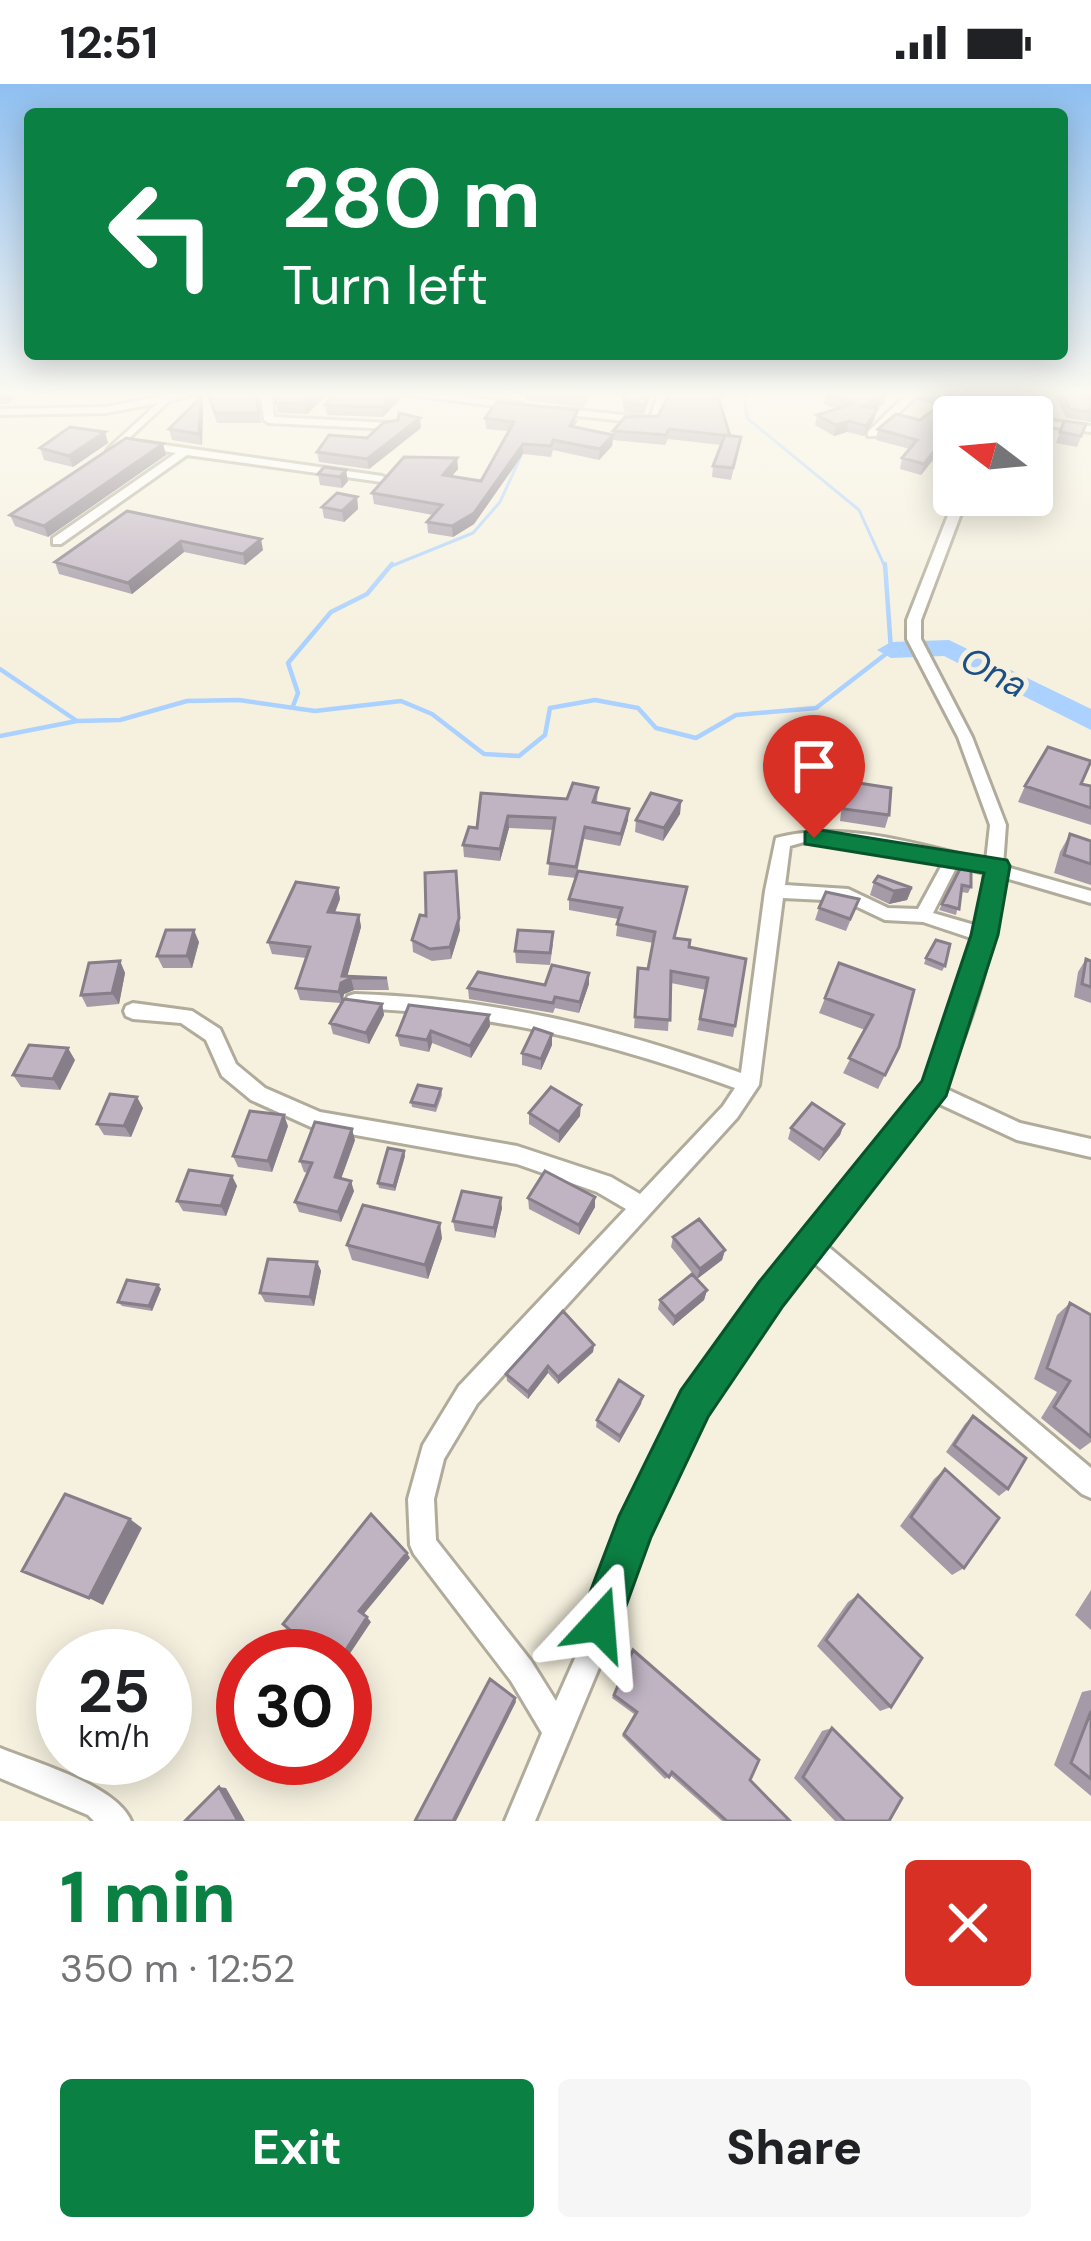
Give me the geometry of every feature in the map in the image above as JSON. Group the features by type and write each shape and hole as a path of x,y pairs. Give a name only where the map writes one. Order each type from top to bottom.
{"street":[{"path":"57,541 152,474"},
{"path":"344,474 382,479"},
{"path":"104,508 127,514"},
{"path":"520,1821 633,1530 694,1403 931,1091 950,1052 984,935 998,866 998,825 987,790 918,650 914,620 954,516"},
{"path":"558,1731 521,1671 422,1545 422,1498 432,1454 468,1395 730,1112 749,1084 782,842 789,837 998,866 1091,897"},
{"path":"923,916 953,859"},
{"path":"773,891 819,889 848,895 885,914 923,916 984,935"},
{"path":"355,1001 434,1001 618,1036 749,1084"},
{"path":"133,1011 185,1016 213,1034 229,1070 259,1094 318,1121 517,1155 603,1184 641,1206"},
{"path":"931,1091 1017,1131 1091,1148"},
{"path":"810,1245 1091,1485"},
{"path":"0,1763 100,1804 116,1821"}],"building":[{"path":"72,474 119,474 44,526 10,515"},
{"path":"389,474 444,474 481,481 485,474 502,474 474,513 452,526 427,522 442,505 372,493"},
{"path":"337,493 357,497 342,511 322,507"},
{"path":"127,511 261,539 243,554 181,541 128,583 55,562"},
{"path":"1048,747 1091,761 1081,784 1091,786 1091,808 1025,786"},
{"path":"846,781 891,788 889,815 844,809"},
{"path":"573,783 598,788 593,802 629,809 621,834 585,827 576,867 548,863 555,818 508,816 500,849 463,845 469,827 477,828 481,793 567,799"},
{"path":"651,793 681,801 664,828 636,820"},
{"path":"1070,834 1091,841 1091,864 1064,855"},
{"path":"962,865 971,867 971,887 962,885 959,909 942,904"},
{"path":"456,871 459,918 450,947 430,949 412,940 420,915 426,916 425,873"},
{"path":"578,871 687,887 674,938 690,940 689,947 746,959 735,1026 700,1019 708,978 671,971 670,1020 635,1017 638,968 648,969 655,932 617,924 622,908 569,899"},
{"path":"878,876 912,888 894,891 874,882"},
{"path":"296,882 338,888 328,912 359,915 342,976 387,978 351,978 341,983 339,992 296,988 310,947 268,942"},
{"path":"826,892 859,899 850,919 819,908"},
{"path":"166,930 194,930 187,956 157,956"},
{"path":"518,930 553,932 550,953 515,951"},
{"path":"936,940 950,944 945,966 926,958"},
{"path":"1086,959 1091,961 1091,987 1082,984"},
{"path":"120,961 112,993 81,995 89,963"},
{"path":"839,963 914,990 899,1047 885,1075 849,1058 873,1015 825,998"},
{"path":"552,965 589,973 580,1002 555,997 553,1003 468,988 478,972 545,985"},
{"path":"344,999 382,1004 366,1033 330,1023"},
{"path":"409,1005 489,1015 470,1046 431,1031 427,1040 397,1035"},
{"path":"534,1028 552,1034 541,1059 522,1053"},
{"path":"29,1045 68,1048 53,1079 13,1075"},
{"path":"418,1085 441,1089 435,1106 411,1102"},
{"path":"551,1087 581,1105 559,1132 529,1113"},
{"path":"110,1094 137,1097 124,1126 97,1124"},
{"path":"812,1103 844,1124 824,1150 791,1128"},
{"path":"250,1111 284,1115 268,1161 233,1156"},
{"path":"315,1122 352,1129 335,1177 351,1181 338,1212 295,1202 312,1163 300,1161"},
{"path":"388,1148 404,1151 394,1186 378,1183"},
{"path":"189,1170 232,1176 221,1206 177,1201"},
{"path":"545,1171 595,1197 579,1225 528,1198"},
{"path":"462,1191 501,1198 494,1228 453,1221"},
{"path":"363,1205 440,1223 425,1265 347,1245"},
{"path":"699,1219 725,1250 700,1269 673,1237"},
{"path":"268,1259 317,1262 310,1297 260,1293"},
{"path":"692,1274 707,1290 675,1317 660,1300"},
{"path":"127,1280 158,1285 149,1306 118,1302"},
{"path":"1070,1303 1091,1315 1091,1437 1054,1407 1070,1381 1047,1368"},
{"path":"563,1311 594,1345 558,1377 548,1366 528,1392 506,1374"},
{"path":"619,1380 643,1396 620,1436 597,1420"},
{"path":"973,1416 1026,1458 1008,1489 954,1445"},
{"path":"945,1469 999,1518 964,1568 911,1517"},
{"path":"65,1494 130,1519 89,1598 22,1571"},
{"path":"371,1514 407,1553 359,1611 367,1617 359,1629 289,1629 283,1624"},
{"path":"858,1595 922,1658 891,1707 826,1640"},
{"path":"633,1650 759,1760 750,1780 790,1821 727,1821 672,1772 669,1777 624,1734 637,1712 614,1695"},
{"path":"490,1679 515,1698 453,1821 415,1821"},
{"path":"1091,1711 1091,1779 1071,1763"},
{"path":"832,1728 902,1798 889,1821 845,1821 803,1777"},
{"path":"219,1787 238,1821 185,1821"}],"waterway":[{"path":"390,567 473,533 500,502 513,474"},
{"path":"815,474 859,510 885,567"},
{"path":"77,721 120,720 187,701 239,700 315,711 401,701 432,714 484,754 519,756 545,735 550,708 595,700 638,708 656,728 696,738 736,715 816,708 891,650 885,564"},
{"path":"293,706 298,693 288,663 331,612 367,594 390,567"},
{"name":"Ona","path":"891,650 949,648 1091,721"},
{"path":"0,669 77,721"},
{"path":"0,736 77,721"}],"route":[{"path":"599,1624 633,1530 694,1403 771,1294 935,1087 950,1052 990,914 998,866 814,838"}]}
